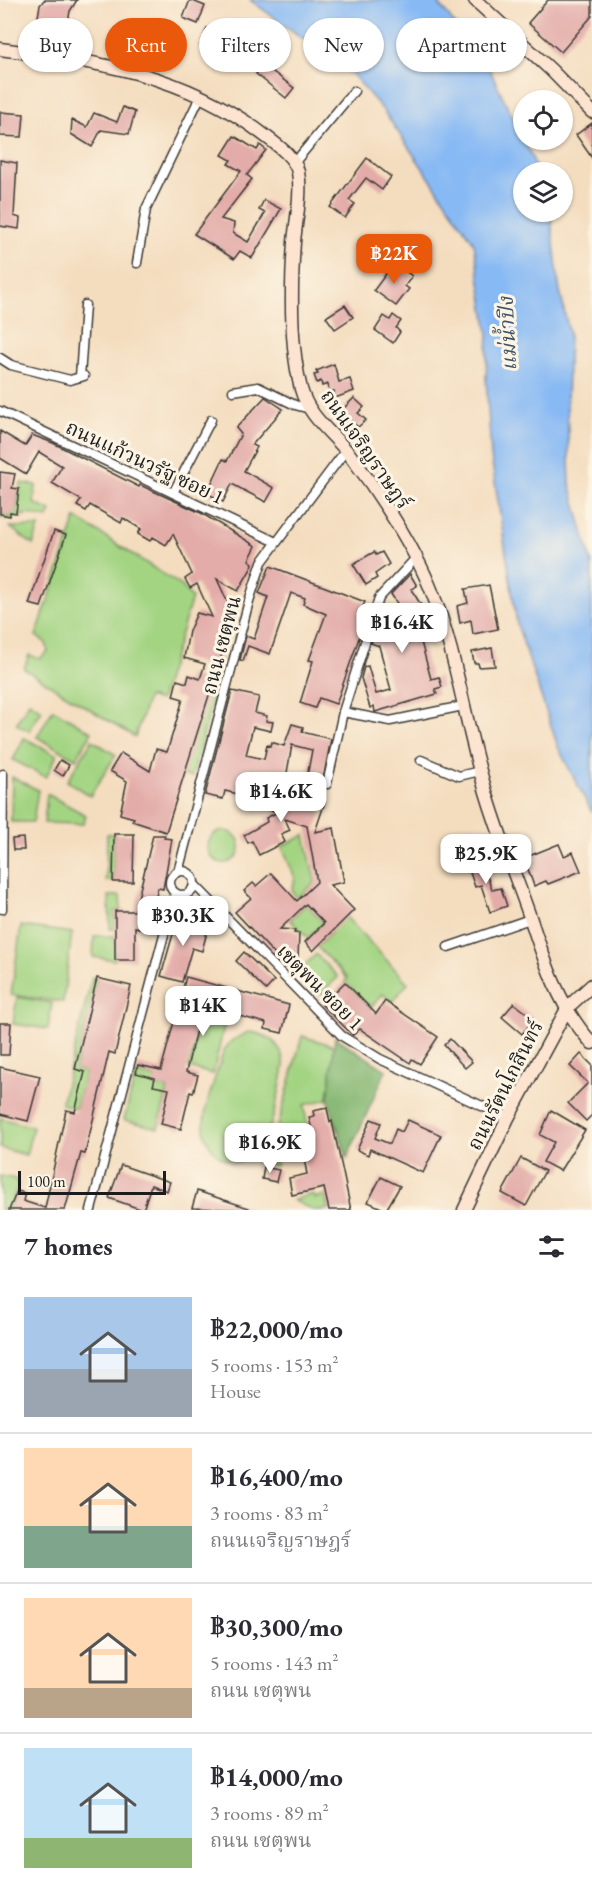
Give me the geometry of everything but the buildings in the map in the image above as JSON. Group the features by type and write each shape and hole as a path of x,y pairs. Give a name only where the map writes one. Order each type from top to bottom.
{"main road":[{"path":"475,0 551,70 592,112"},
{"path":"0,49 135,72 201,94 252,126 295,162"},
{"name":"ถนนเจริญราษฎร์","path":"295,162 299,180 293,258 293,310 302,391 310,410 325,431 346,450 375,489 432,591 504,852 544,961 568,1007 584,1034 592,1042"},
{"name":"ถนนรัตนโกสินทร์","path":"464,1210 508,1118 568,1007 592,985"}],"street":[{"path":"295,162 354,91"},
{"path":"136,263 146,209 201,94"},
{"path":"0,358 11,365 70,380 82,377 86,305"},
{"path":"232,391 258,387 310,410"},
{"name":"ถนนแก้วนวรัฐ ซอย 1","path":"0,411 276,542"},
{"path":"173,493 212,420"},
{"name":"ถนน เชตุพน","path":"178,872 249,600 262,562 346,450"},
{"path":"327,784 343,711 379,598 415,559"},
{"path":"343,711 390,721 463,706"},
{"path":"421,760 459,776 480,771"},
{"path":"2,909 3,774"},
{"path":"92,1210 175,893 170,882 178,872 188,872 194,884 186,895 175,893"},
{"name":"เชตุพน ซอย 1","path":"194,884 342,1036 380,1059 508,1118"},
{"path":"448,947 530,919"}],"green space":[{"path":"21,483 36,485 34,503 51,511 48,518 29,514 8,519 0,517 0,514 10,516 10,512 16,512"},
{"path":"76,518 182,586 192,598 160,701 148,697 135,737 24,669 29,655 40,659 48,651 46,643 36,636"},
{"path":"10,527 39,527 33,545"},
{"path":"211,682 217,683 192,777 183,775"},
{"path":"29,702 42,710 29,731 16,724"},
{"path":"53,709 92,732 76,759 37,737"},
{"path":"24,738 57,755 46,777 13,760"},
{"path":"92,740 116,755 90,796 67,781"},
{"path":"12,777 38,790 33,822 11,822"},
{"path":"47,794 86,815 83,824 44,823"},
{"path":"224,831 235,836 240,847 235,858 224,863 213,858 208,847 213,836"},
{"path":"107,834 114,834 113,881 106,881"},
{"path":"305,835 315,882 297,898 292,891 295,878 282,846"},
{"path":"109,896 120,896 121,911 115,911 115,929 110,929"},
{"path":"306,904 323,922 332,914 346,917 408,983 392,1002 383,994 370,1008 345,982 347,978 317,947 331,933 322,924 308,938 290,920"},
{"path":"21,926 72,933 63,1002 11,995"},
{"path":"94,936 115,936 115,960 93,957"},
{"path":"316,954 338,977 321,994 299,971"},
{"path":"92,977 97,978 75,1069 85,1072 76,1108 61,1104"},
{"path":"17,997 52,1003 48,1029 13,1024"},
{"path":"201,1017 225,1022 213,1074 189,1068"},
{"path":"248,1032 263,1035 274,1042 281,1053 284,1067 268,1133 260,1148 250,1159 237,1162 221,1157 211,1148 204,1126 209,1098 224,1050 231,1041"},
{"path":"302,1036 335,1046 328,1099 304,1105 308,1130 283,1134 276,1166 268,1164"},
{"path":"335,1037 386,1070 347,1158 328,1099"},
{"path":"136,1073 155,1078 154,1086 168,1089 158,1128 124,1120"},
{"path":"0,1118 33,1127 26,1155 0,1148"},
{"path":"0,1176 15,1179 18,1184 9,1210 0,1210"},
{"path":"313,1194 315,1198 325,1195 328,1210 312,1210 293,1200"}],"water":[{"name":"แม่น้ำปิง","path":"250,0 436,0 450,18 396,18 396,72 491,72 513,118 513,150 529,150 532,157 534,162 513,162 513,222 551,222 559,286 569,333 567,404 570,484 592,564 592,813 558,747 517,624 491,456 486,378 488,333 474,243 383,110 349,72 384,72 384,18 303,18 303,39 291,30 291,18 275,18"}]}
